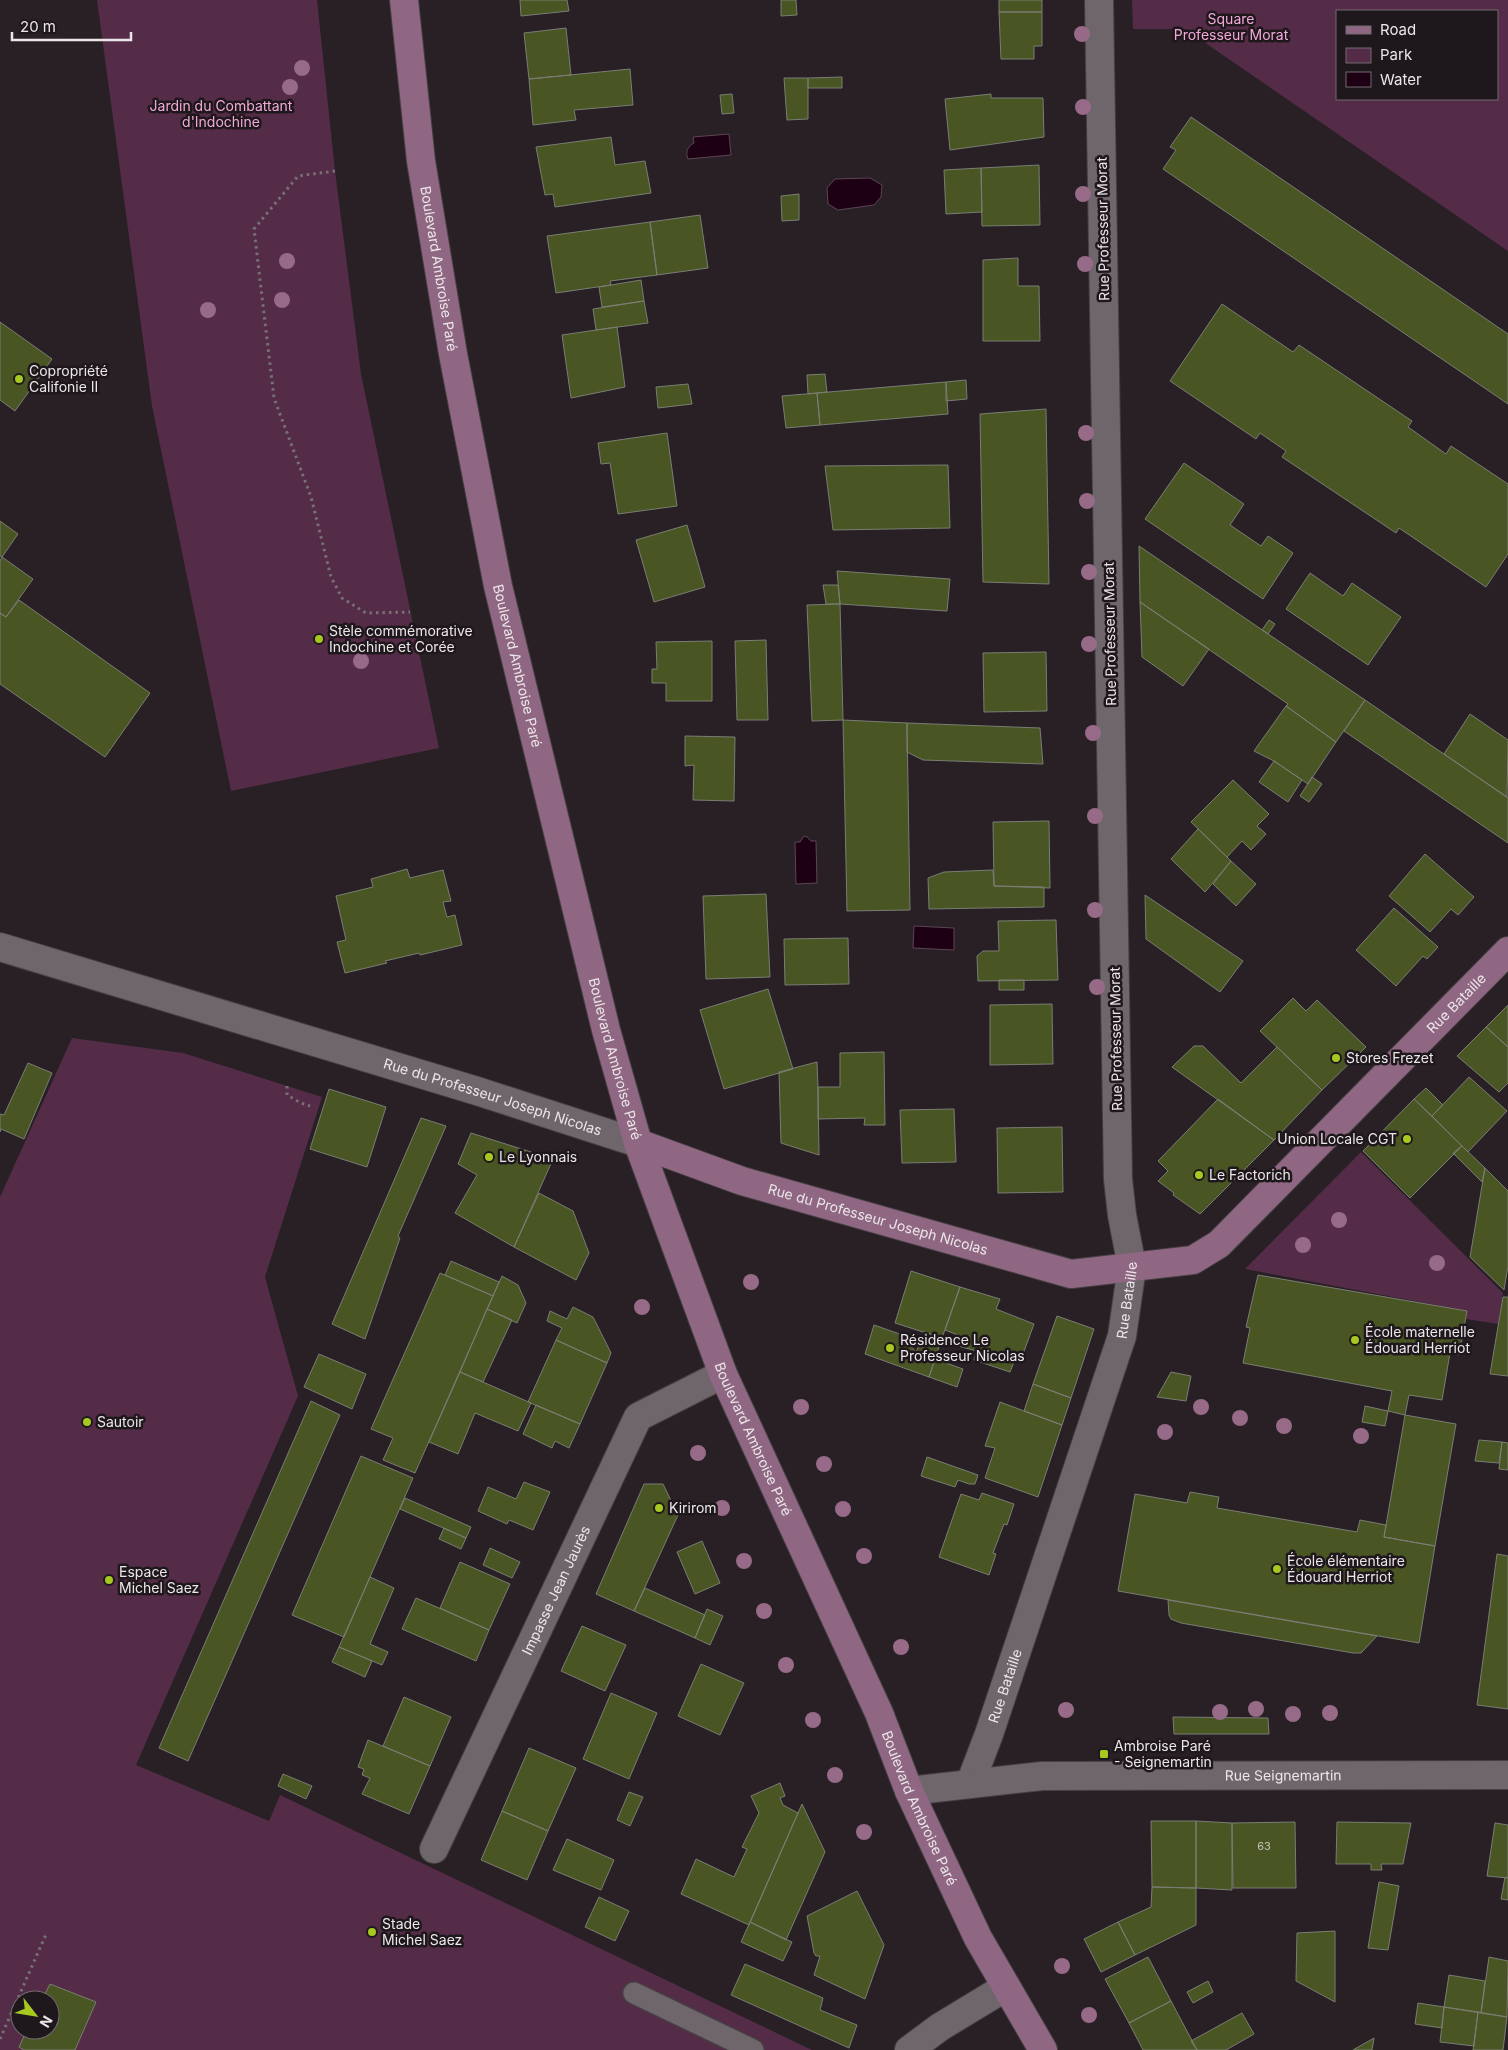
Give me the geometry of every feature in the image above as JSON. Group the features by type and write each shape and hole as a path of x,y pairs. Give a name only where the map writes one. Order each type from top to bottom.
{"street":[{"name":"Boulevard Ambroise Paré","path":"404,0 420,153 453,354 498,586 606,1030 638,1144 723,1374 879,1713 909,1791 978,1938 1043,2050"},
{"name":"Rue Professeur Morat","path":"1098,0 1118,1179 1122,1215 1132,1267"},
{"name":"Rue du Professeur Joseph Nicolas","path":"0,947 468,1088 638,1144 742,1181 1071,1274 1132,1267"},
{"name":"Rue Bataille","path":"970,1784 989,1734 1122,1336 1132,1267 1193,1260 1219,1244 1508,951"},
{"name":"Impasse Jean Jaurès","path":"434,1849 638,1417 723,1374"},
{"name":"Rue Seignemartin","path":"909,1791 1042,1776 1508,1775"},
{"path":"910,2050 940,2027 1006,1987"}],"lane":[{"path":"634,1993 753,2050"}],"path":[{"path":"335,171 298,176 254,229 274,398 311,497 331,577 342,598 366,613 410,612"},
{"path":"287,1086 287,1095 310,1106"},
{"path":"0,2038 47,1932"}],"green space":[{"name":"Jardin du Combattant d'Indochine","path":"97,0 317,0 335,171 361,374 439,748 231,791 152,406"},
{"name":"Square Professeur Morat","path":"1132,0 1508,0 1508,251 1185,29 1133,29"},
{"name":"Espace Michel Saez","path":"72,1038 183,1053 322,1097 265,1277 298,1396 136,1765 269,1821 280,1795 812,2050 0,2050 0,1197"},
{"path":"1361,1152 1503,1293 1498,1324 1466,1319 1467,1311 1245,1269"}],"water":[{"path":"729,134 731,155 688,159 687,152 694,143 693,137"},
{"path":"870,178 882,185 881,197 874,205 838,210 828,204 827,188 835,179"},
{"path":"804,836 811,841 816,841 817,883 796,884 795,842 800,842"},
{"path":"914,926 954,928 954,950 913,948"}],"building":[{"path":"520,0 567,0 569,11 521,16"},
{"path":"781,0 796,0 797,15 781,16"},
{"path":"999,0 1042,0 1042,12 999,12"},
{"path":"999,12 1042,12 1042,46 1034,46 1034,59 1001,59"},
{"path":"566,28 571,75 529,79 524,33"},
{"path":"630,69 633,105 574,110 576,120 533,125 529,79"},
{"path":"842,77 842,88 808,88 808,78"},
{"path":"784,78 808,78 808,119 787,120"},
{"path":"732,94 734,113 722,114 720,95"},
{"path":"991,94 991,98 1043,98 1044,137 950,150 945,99"},
{"path":"1191,117 1508,334 1508,404 1163,169 1176,150 1170,147"},
{"path":"611,137 615,165 645,161 651,193 555,207 553,194 545,195 536,147"},
{"path":"1039,165 1040,225 982,226 981,168"},
{"path":"981,168 982,212 946,214 944,170"},
{"path":"799,194 799,220 782,221 781,196"},
{"path":"700,215 708,268 657,275 650,222"},
{"path":"650,222 657,275 610,281 611,285 556,293 547,236"},
{"path":"1018,258 1018,286 1039,286 1040,341 983,341 983,260"},
{"path":"641,280 644,301 602,307 599,287"},
{"path":"644,301 648,323 596,330 593,309"},
{"path":"1222,304 1293,352 1299,345 1412,421 1408,427 1446,454 1451,446 1508,484 1508,554 1486,587 1399,528 1396,533 1282,457 1286,451 1260,433 1256,439 1170,381"},
{"name":"Copropriété Califonie II","path":"0,322 52,359 15,411 0,400"},
{"path":"617,327 625,387 571,398 562,335"},
{"path":"825,374 827,392 808,394 807,375"},
{"path":"966,380 967,399 946,401 946,382"},
{"path":"946,382 948,414 820,425 817,393"},
{"path":"688,384 692,404 658,408 656,387"},
{"path":"817,393 820,425 786,428 782,396"},
{"path":"1046,409 1049,584 983,582 980,414"},
{"path":"667,433 677,506 618,514 610,463 601,464 598,443"},
{"path":"1184,463 1244,504 1230,525 1261,546 1268,536 1293,553 1263,599 1145,519"},
{"path":"948,465 950,528 833,530 825,466"},
{"path":"0,521 18,534 2,557 0,556"},
{"path":"687,525 705,587 654,602 636,540"},
{"path":"1139,546 1365,700 1336,742 1286,706 1288,704 1140,602"},
{"path":"2,557 33,579 6,617 0,613 0,561"},
{"path":"837,571 950,579 947,611 840,604"},
{"path":"1310,573 1343,596 1352,583 1401,617 1368,665 1286,609"},
{"path":"823,585 838,585 840,604 826,604"},
{"path":"19,600 150,693 105,757 0,684 0,613 6,617"},
{"path":"1140,602 1209,649 1183,686 1142,657"},
{"path":"840,604 843,720 812,721 807,605"},
{"path":"1269,620 1275,624 1268,634 1262,630"},
{"path":"766,640 768,720 737,720 735,641"},
{"path":"712,641 712,701 666,701 666,683 652,683 652,669 657,669 656,642"},
{"path":"1046,652 1047,711 984,712 983,653"},
{"path":"1365,700 1508,798 1508,843 1344,731"},
{"path":"1286,706 1336,742 1308,784 1274,761 1254,751"},
{"path":"1470,714 1508,740 1507,797 1444,754"},
{"path":"843,720 907,723 910,910 847,911"},
{"path":"907,723 1040,728 1043,764 923,760 907,752"},
{"path":"685,736 735,737 734,801 693,800 694,765 685,766"},
{"path":"1274,761 1302,780 1288,802 1259,782"},
{"path":"1312,777 1322,784 1309,802 1300,796"},
{"path":"1233,780 1269,814 1257,826 1266,834 1251,850 1242,841 1227,857 1191,822"},
{"path":"1049,821 1050,888 994,886 993,822"},
{"path":"1198,829 1231,861 1205,892 1171,859"},
{"path":"1425,854 1474,897 1458,915 1451,909 1430,932 1389,896"},
{"path":"1231,861 1256,884 1236,906 1213,884"},
{"path":"407,869 410,878 443,870 451,901 443,902 447,917 455,915 462,945 385,961 387,963 345,973 337,942 346,940 336,896 373,887 371,879"},
{"path":"993,870 994,886 1044,887 1044,907 929,909 928,878 944,872"},
{"path":"766,894 770,977 706,979 703,896"},
{"path":"1145,895 1243,961 1220,992 1146,939"},
{"path":"1394,908 1438,947 1427,959 1423,956 1396,986 1356,950"},
{"path":"1056,920 1058,980 978,981 977,956 983,951 999,951 998,921"},
{"path":"848,938 849,984 785,985 784,939"},
{"path":"999,980 1024,980 1024,990 999,990"},
{"path":"768,989 793,1069 724,1089 700,1010"},
{"path":"1293,998 1306,1011 1317,1000 1366,1047 1322,1090 1260,1031"},
{"path":"1052,1004 1053,1064 990,1065 990,1005"},
{"path":"1508,1005 1508,1047 1486,1027"},
{"path":"1486,1027 1508,1047 1508,1083 1499,1092 1457,1056"},
{"path":"1194,1046 1203,1046 1241,1083 1277,1047 1322,1090 1274,1140 1172,1067"},
{"path":"884,1052 885,1125 864,1125 865,1118 818,1119 818,1087 840,1087 840,1053"},
{"path":"817,1062 819,1155 781,1143 779,1072"},
{"path":"28,1063 52,1073 24,1139 1,1129 0,1132 0,1114 4,1115"},
{"path":"1469,1077 1507,1111 1468,1152 1432,1116"},
{"path":"1426,1088 1443,1105 1432,1116 1414,1099"},
{"path":"329,1089 386,1107 367,1167 310,1149"},
{"path":"1218,1099 1274,1140 1200,1214 1173,1195 1174,1193 1158,1181 1168,1171 1158,1161"},
{"path":"1414,1099 1462,1146 1410,1198 1363,1151"},
{"path":"954,1109 956,1162 902,1163 900,1110"},
{"path":"421,1118 446,1126 398,1236 400,1238 365,1339 332,1324"},
{"path":"1062,1127 1063,1192 998,1193 997,1128"},
{"path":"471,1133 553,1159 514,1247 455,1213 477,1175 458,1164"},
{"path":"1462,1146 1485,1168 1482,1182 1453,1153"},
{"path":"1485,1168 1508,1191 1508,1266 1504,1290 1470,1257"},
{"path":"539,1193 573,1211 589,1253 576,1280 514,1247"},
{"path":"451,1261 499,1282 493,1296 445,1275"},
{"path":"911,1271 960,1287 942,1338 895,1323"},
{"path":"440,1273 493,1296 415,1473 383,1460 393,1438 371,1429"},
{"name":"École maternelle Édouard Herriot","path":"1258,1275 1467,1311 1459,1355 1450,1353 1442,1400 1409,1395 1405,1415 1388,1411 1392,1391 1243,1363 1250,1328 1246,1327"},
{"path":"502,1276 518,1285 526,1303 517,1323 487,1309"},
{"path":"960,1287 1000,1299 996,1309 1034,1324 1023,1354 1018,1352 1010,1372 974,1360 976,1351 955,1345 958,1335 945,1330"},
{"path":"1503,1297 1508,1297 1508,1376 1490,1374"},
{"path":"573,1307 593,1317 611,1353 607,1363 556,1340 562,1328 547,1321 550,1311 567,1319"},
{"path":"487,1309 512,1320 483,1382 460,1372"},
{"path":"1057,1316 1094,1329 1071,1398 1033,1384"},
{"name":"Résidence Le Professeur Nicolas","path":"874,1325 911,1338 909,1344 916,1352 925,1332 942,1338 929,1377 865,1354"},
{"path":"556,1340 607,1363 580,1424 528,1402"},
{"path":"319,1354 366,1374 352,1409 304,1387"},
{"path":"935,1359 963,1369 957,1387 929,1377"},
{"path":"460,1372 531,1403 518,1431 475,1413 458,1454 429,1442"},
{"path":"1171,1372 1191,1376 1186,1401 1157,1397"},
{"path":"1033,1384 1071,1398 1062,1425 1024,1411"},
{"path":"311,1401 340,1415 188,1761 159,1748"},
{"path":"1000,1402 1062,1425 1038,1497 985,1478 995,1448 985,1446"},
{"path":"536,1405 580,1424 569,1448 555,1441 552,1448 523,1434"},
{"path":"1365,1406 1388,1411 1385,1426 1362,1422"},
{"path":"1405,1415 1456,1424 1435,1546 1384,1537"},
{"path":"1479,1440 1502,1442 1499,1463 1475,1461"},
{"path":"1502,1442 1508,1443 1508,1470 1499,1469"},
{"path":"361,1456 413,1478 344,1637 292,1615"},
{"path":"927,1457 978,1475 975,1484 958,1480 955,1487 921,1476"},
{"path":"524,1482 550,1492 533,1530 509,1520 507,1524 478,1511 488,1487 516,1499"},
{"path":"644,1484 663,1484 678,1515 634,1611 596,1594"},
{"name":"École élémentaire Édouard Herriot","path":"1190,1492 1219,1497 1217,1508 1357,1532 1360,1520 1386,1525 1384,1537 1435,1546 1419,1643 1118,1591 1135,1494 1187,1503"},
{"path":"982,1493 1014,1504 1007,1525 1004,1524 993,1553 996,1554 989,1575 939,1557 961,1494 979,1500"},
{"path":"405,1498 471,1527 466,1538 400,1509"},
{"path":"444,1528 466,1538 461,1549 439,1539"},
{"path":"702,1541 720,1583 695,1594 677,1552"},
{"path":"490,1548 520,1562 512,1578 483,1565"},
{"path":"1497,1554 1508,1556 1508,1709 1477,1705"},
{"path":"460,1562 510,1584 489,1630 440,1608"},
{"path":"370,1577 394,1588 370,1644 388,1652 382,1665 339,1647"},
{"path":"645,1588 705,1615 695,1638 634,1611"},
{"path":"416,1598 489,1630 476,1661 402,1629"},
{"path":"1168,1600 1377,1636 1361,1653 1353,1653 1181,1623 1171,1619"},
{"path":"707,1609 723,1616 710,1645 695,1638"},
{"path":"582,1626 626,1645 605,1691 561,1671"},
{"path":"339,1647 372,1661 365,1677 332,1662"},
{"path":"701,1664 744,1683 720,1735 678,1716"},
{"path":"611,1693 657,1713 629,1779 583,1759"},
{"path":"404,1697 451,1717 430,1766 383,1746"},
{"path":"1173,1717 1268,1718 1269,1734 1174,1734"},
{"path":"368,1740 430,1766 409,1814 362,1794 370,1778 362,1775 364,1769 358,1767"},
{"path":"529,1748 576,1768 548,1831 502,1811"},
{"path":"283,1774 312,1786 306,1799 278,1786"},
{"path":"780,1783 785,1796 780,1798 783,1805 798,1813 749,1925 681,1894 696,1859 734,1877 747,1849 742,1847 759,1813 751,1796"},
{"path":"629,1792 643,1797 630,1826 617,1820"},
{"path":"802,1804 825,1852 786,1940 750,1922"},
{"path":"502,1811 548,1831 527,1880 481,1860"},
{"path":"1151,1821 1196,1821 1196,1888 1152,1887"},
{"path":"1196,1821 1232,1823 1232,1890 1196,1888"},
{"path":"1295,1822 1296,1888 1233,1888 1232,1823"},
{"path":"1337,1822 1411,1823 1403,1864 1381,1864 1382,1870 1371,1870 1371,1864 1336,1864"},
{"path":"1495,1823 1508,1825 1508,1878 1487,1876"},
{"path":"567,1839 614,1860 601,1890 553,1870"},
{"path":"1505,1877 1508,1878 1508,1900 1501,1899"},
{"path":"1379,1882 1399,1886 1388,1950 1368,1948"},
{"path":"1152,1887 1196,1888 1196,1925 1135,1955 1118,1922 1151,1907"},
{"path":"857,1891 884,1945 865,1999 814,1975 820,1956 816,1956 814,1953 807,1916"},
{"path":"599,1897 629,1911 615,1941 585,1927"},
{"path":"750,1922 792,1942 783,1961 741,1942"},
{"path":"1118,1922 1135,1955 1101,1972 1084,1939"},
{"path":"1335,1931 1335,2002 1296,1981 1297,1933"},
{"path":"1148,1957 1171,2001 1129,2023 1105,1979"},
{"path":"1489,1957 1508,1961 1507,2017 1481,2013"},
{"path":"745,1964 823,1998 820,2010 857,2025 849,2048 731,1995"},
{"path":"1449,1975 1485,1981 1481,2013 1444,2007"},
{"path":"1208,1981 1213,1992 1193,2003 1187,1992"},
{"path":"50,1984 96,2002 75,2050 24,2050 19,2047 22,2040 60,2040 60,1990 47,1990"},
{"path":"1171,2001 1197,2050 1143,2050 1129,2023"},
{"path":"1418,2003 1444,2007 1442,2028 1415,2024"},
{"path":"1444,2007 1478,2012 1474,2046 1440,2042"},
{"path":"1478,2012 1507,2017 1503,2050 1473,2050"},
{"path":"1242,2013 1254,2034 1226,2050 1197,2050 1191,2041"},
{"path":"1374,2038 1372,2050 1353,2050"}],"place":[{"name":"Copropriété Califonie II","path":"19,379"},
{"name":"Stèle commémorative Indochine et Corée","path":"319,639"},
{"name":"Stores Frezet","path":"1336,1058"},
{"name":"Union Locale CGT","path":"1407,1139"},
{"name":"Le Lyonnais","path":"489,1157"},
{"name":"Le Factorich","path":"1199,1175"},
{"name":"École maternelle Édouard Herriot","path":"1355,1340"},
{"name":"Résidence Le Professeur Nicolas","path":"890,1348"},
{"name":"Sautoir","path":"87,1422"},
{"name":"Kirirom","path":"659,1508"},
{"name":"École élémentaire Édouard Herriot","path":"1277,1569"},
{"name":"Espace Michel Saez","path":"109,1580"},
{"name":"Ambroise Paré - Seignemartin","path":"1104,1754"},
{"name":"Stade Michel Saez","path":"372,1932"}]}
